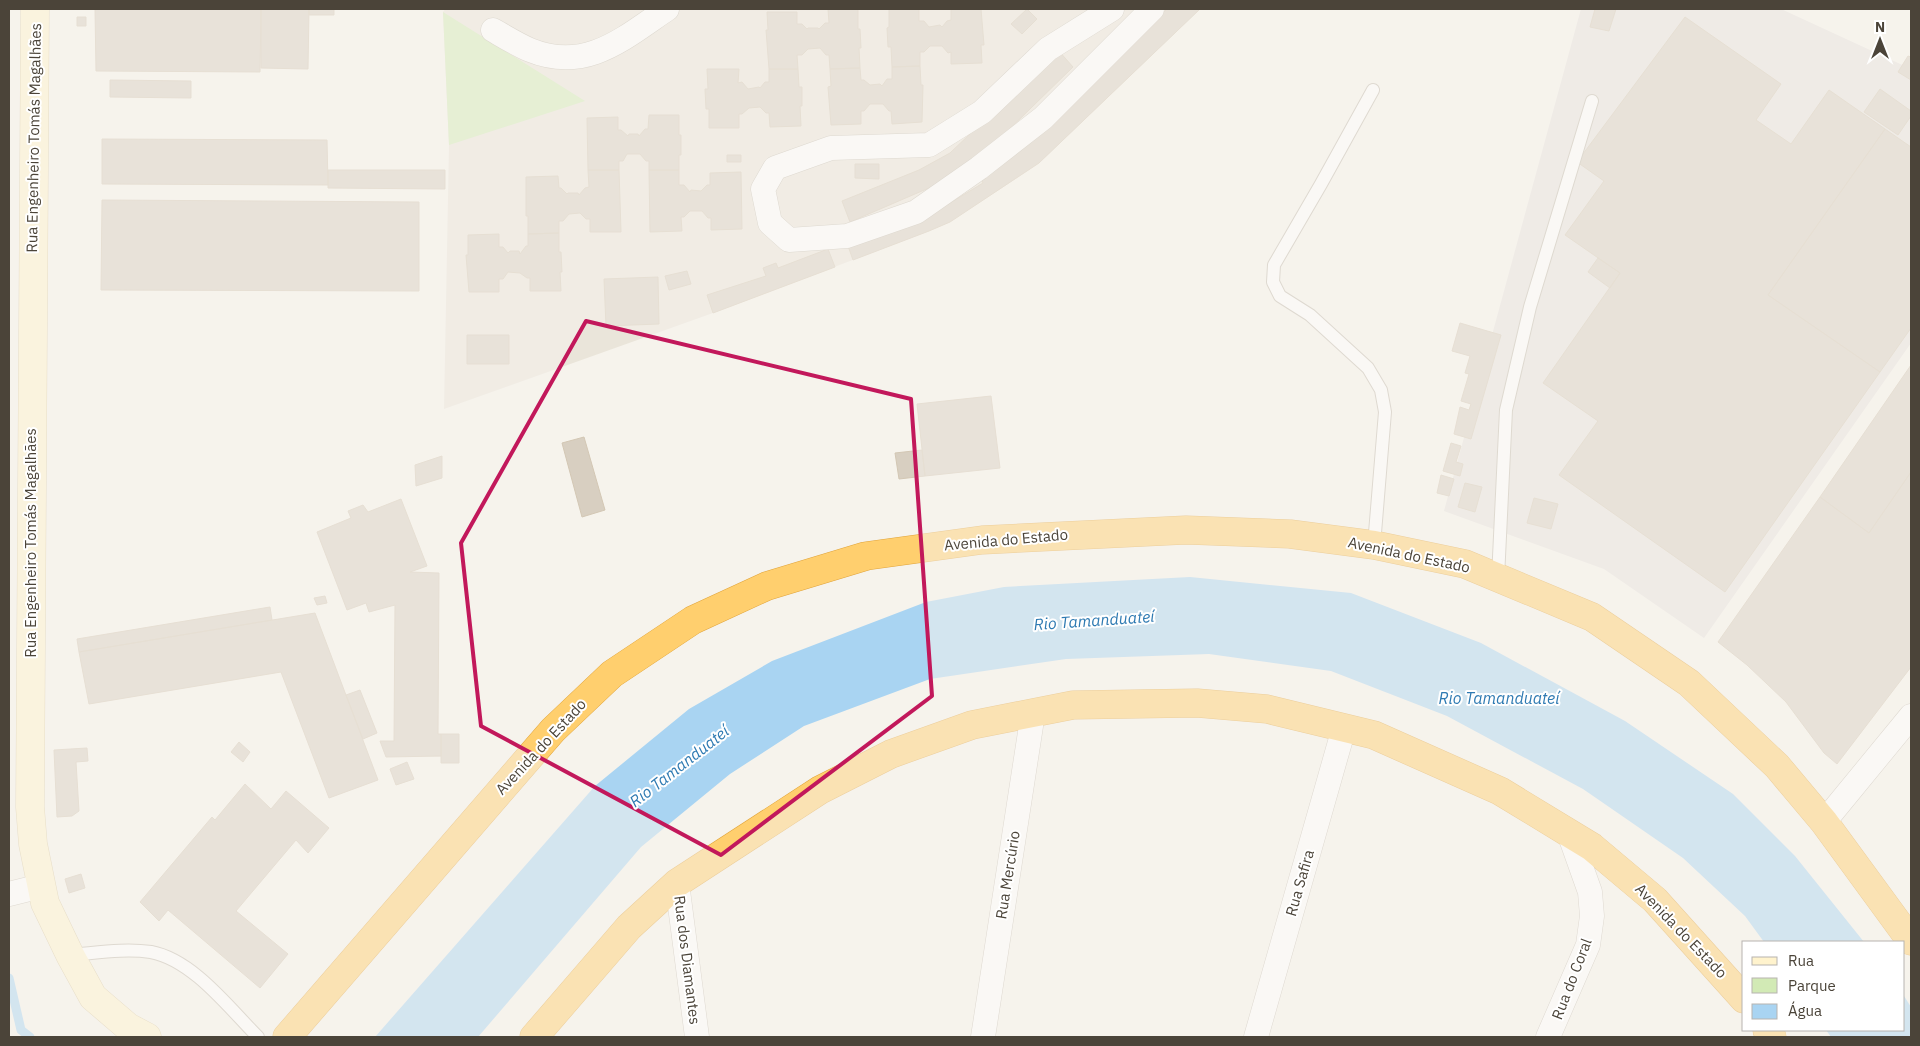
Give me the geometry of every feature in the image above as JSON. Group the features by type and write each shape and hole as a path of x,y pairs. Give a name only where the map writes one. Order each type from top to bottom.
{"highway":[{"name":"Avenida do Estado","path":"287,1037 553,730 612,674 693,620 767,586 866,556 982,540 1186,530 1290,534 1374,545 1465,564 1592,617 1689,683 1777,766 1824,822 1911,941"},
{"name":"Avenida do Estado","path":"534,1037 629,927 677,883 820,790 891,754 972,725 1072,705 1197,703 1267,709 1374,735 1500,791 1592,847 1655,900 1742,997"}],"street":[{"name":"Rua Engenheiro Tomás Magalhães","path":"36,9 30,807 37,888 70,956 93,997 128,1027 147,1037"},
{"path":"493,30 531,51 558,58 580,58 609,48 667,9"},
{"path":"1112,9 1048,49 982,112 929,146 831,148 775,168 763,189 770,223 789,240 837,237 847,236 916,212 979,168 1043,118 1152,9"},
{"name":"Rua Mercúrio","path":"983,1037 1033,713"},
{"path":"1824,822 1911,716"},
{"name":"Rua Safira","path":"1256,1037 1344,728"},
{"name":"Rua do Coral","path":"1548,1037 1588,945 1592,916 1590,892 1569,833"},
{"name":"Rua dos Diamantes","path":"677,883 697,1037"},
{"path":"9,894 37,888"}],"lane":[{"path":"1373,90 1274,265 1273,282 1280,296 1310,316 1368,368 1381,390 1385,412 1374,545"},
{"path":"1498,578 1506,410 1530,307 1592,101"},
{"path":"70,956 124,950 152,952 184,966 208,985 258,1037"}],"highlighted area":[{"path":"586,321 911,399 932,696 721,855 481,726 461,543"}],"shaded area":[{"path":"445,9 1200,9 1039,163 950,222 713,313 444,409 449,145 443,12"},
{"path":"1581,9 1781,9 1911,69 1911,343 1704,638 1604,569 1444,511"}],"green space":[{"path":"443,12 585,101 449,145"}],"water":[{"name":"Rio Tamanduateí","path":"1190,577 1351,593 1481,643 1625,721 1733,794 1795,856 1863,941 1763,941 1745,916 1683,858 1583,789 1447,716 1331,671 1209,654 1066,659 930,679 804,726 730,774 641,847 478,1037 375,1037 595,786 689,709 772,661 926,602 1004,587"},
{"path":"1905,998 1911,1007 1911,1037 1831,1037 1827,1031 1905,1031"}],"building":[{"path":"95,9 261,9 260,72 96,71"},
{"path":"261,9 309,9 308,69 261,68"},
{"path":"309,9 334,9 334,15 309,15"},
{"path":"828,9 858,9 858,29 860,29 861,48 859,48 860,68 830,69 829,55 826,55 820,48 808,49 802,55 797,55 798,69 769,69 766,30 768,30 767,12 797,12 797,24 802,24 807,29 819,29 825,23 829,23"},
{"path":"889,9 919,9 919,21 924,21 929,27 940,25 942,27 947,21 951,20 951,9 981,9 984,45 981,45 982,63 951,64 951,52 948,53 942,46 930,46 924,52 920,52 920,66 892,67 891,47 888,47 887,28 889,27"},
{"path":"1027,9 1037,19 1022,34 1011,24"},
{"path":"1167,9 1200,9 1039,163 950,222 853,260 848,246 932,214 983,183 980,176"},
{"path":"1595,9 1616,9 1609,31 1590,27"},
{"path":"77,17 86,17 86,26 77,26"},
{"path":"1685,17 1781,84 1756,120 1791,144 1829,90 1885,129 1768,295 1880,372 1725,592 1559,475 1598,421 1543,383 1620,273 1565,235 1604,181 1577,162"},
{"path":"1058,50 1073,67 988,150 959,175 850,222 842,201 919,170 950,153"},
{"path":"1908,56 1911,57 1911,80 1898,72"},
{"path":"920,66 921,85 923,85 922,122 892,124 891,111 883,104 870,104 864,111 861,111 861,124 831,125 828,87 831,86 830,69 860,68 861,80 870,85 880,84 882,86 887,79 892,79 892,67"},
{"path":"707,69 739,69 738,83 742,82 748,89 760,88 765,82 769,82 769,69 798,69 799,87 802,87 802,106 800,106 801,126 770,127 769,113 766,113 760,107 749,108 742,114 739,114 739,128 709,128 709,109 706,109 705,89 708,89"},
{"path":"110,80 191,81 191,98 110,97"},
{"path":"1880,89 1911,111 1911,116 1898,135 1864,112"},
{"path":"649,115 679,115 681,155 679,155 679,170 649,170 649,161 646,161 640,154 627,154 623,161 619,161 619,170 588,170 587,118 618,117 618,130 621,130 628,136 629,134 638,134 639,136 645,129 648,129"},
{"path":"1885,129 1911,147 1911,328 1880,372 1768,295"},
{"path":"102,139 327,140 328,185 102,184"},
{"path":"727,155 741,155 741,162 727,162"},
{"path":"855,164 879,164 879,179 855,178"},
{"path":"328,170 445,170 445,189 328,188"},
{"path":"588,170 619,170 621,232 590,232 590,219 586,219 580,213 569,214 563,221 559,221 559,233 528,234 526,177 558,176 559,188 567,194 578,193 579,195 585,188 589,187"},
{"path":"649,170 679,170 679,185 684,185 690,192 691,190 701,191 707,185 710,185 710,173 741,172 742,229 711,230 711,218 708,218 702,211 690,211 684,217 681,217 682,231 650,232"},
{"path":"102,200 419,202 419,291 101,290"},
{"path":"559,233 562,272 560,272 561,291 530,291 530,278 520,273 508,272 503,279 499,279 499,292 469,292 466,255 468,255 468,235 499,234 499,247 503,247 508,253 510,251 519,251 520,254 528,246 528,234"},
{"path":"828,249 835,267 713,313 707,295 766,276 763,268 776,263 778,268"},
{"path":"1598,258 1620,273 1610,288 1588,272"},
{"path":"687,271 691,284 669,290 665,276"},
{"path":"658,277 659,324 606,326 604,279"},
{"path":"1460,323 1501,335 1471,439 1454,434 1460,407 1469,410 1471,404 1461,401 1469,374 1465,373 1470,356 1452,351"},
{"path":"467,335 509,335 509,364 467,364"},
{"path":"1911,365 1911,472 1869,533 1820,497"},
{"path":"991,396 1000,468 925,476 917,404"},
{"path":"584,437 605,510 582,517 562,443"},
{"path":"1451,443 1461,446 1456,462 1463,464 1460,476 1443,471"},
{"path":"922,450 925,476 899,479 895,453"},
{"path":"442,456 442,478 416,486 415,465"},
{"path":"1911,472 1911,667 1837,764 1824,753 1786,702 1747,665 1718,642 1820,497 1869,533"},
{"path":"1441,475 1454,479 1449,496 1437,493"},
{"path":"1465,483 1482,487 1475,512 1458,507"},
{"path":"1534,498 1558,504 1551,529 1527,523"},
{"path":"401,499 427,566 410,572 439,573 438,734 441,734 441,756 386,757 380,741 394,741 395,605 369,612 366,603 347,610 317,532 351,518 348,511 363,505 368,512"},
{"path":"325,596 327,603 317,605 314,598"},
{"path":"270,607 272,620 79,652 77,639"},
{"path":"315,613 378,780 329,798 281,672 89,704 79,652"},
{"path":"360,690 377,733 363,739 346,695"},
{"path":"441,734 459,734 459,763 441,763"},
{"path":"239,742 250,752 243,762 231,752"},
{"path":"87,748 88,761 76,762 79,811 72,816 57,817 54,750"},
{"path":"407,762 414,779 396,785 390,769"},
{"path":"245,784 271,809 286,791 329,828 308,853 296,840 236,911 288,954 260,988 168,910 159,921 140,902 212,817 215,820"},
{"path":"81,874 85,888 69,893 65,879"}],"waterway":[{"path":"9,978 21,1030 30,1037"}]}
